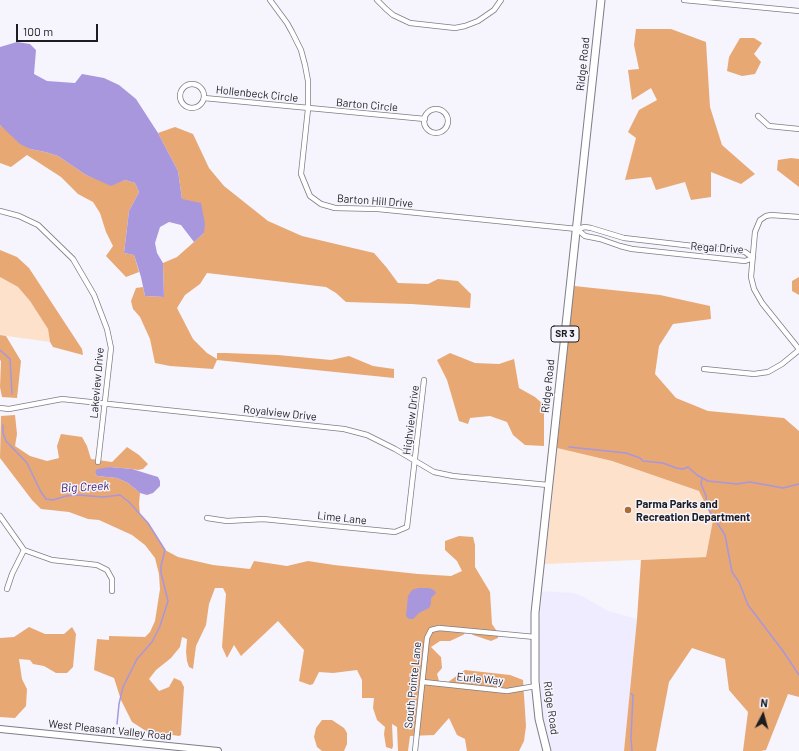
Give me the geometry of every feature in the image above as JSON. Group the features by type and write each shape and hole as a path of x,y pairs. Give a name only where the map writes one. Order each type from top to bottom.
{"main road":[{"name":"Ridge Road","path":"547,751 539,719 536,686 535,613 601,0"},
{"name":"West Pleasant Valley Road","path":"0,728 218,751"}],"street":[{"name":"Barton Hill Drive","path":"270,0 287,23 301,50 305,65 308,81 308,109 301,174 310,196 321,204 335,208 378,209 577,229"},
{"path":"377,0 393,15 410,23 455,28 478,21 494,10 501,0"},
{"path":"684,0 799,11"},
{"name":"Hollenbeck Circle","path":"193,85 197,86 202,91 204,98 201,104 195,108 191,108 182,103 180,95 183,88 193,85"},
{"name":"Hollenbeck Circle","path":"204,98 308,109"},
{"name":"Barton Circle","path":"308,109 424,119"},
{"path":"438,109 447,115 448,122 445,129 433,132 426,127 424,119 430,110 438,109"},
{"path":"758,116 769,126 799,129"},
{"name":"Lakeview Drive","path":"0,211 19,216 38,225 73,259 94,295 108,329 111,348 98,462"},
{"path":"704,369 754,374 768,372 782,364 799,350 762,303 754,289 751,277 755,232 758,223 763,218 775,214 799,217"},
{"name":"Regal Drive","path":"577,229 585,227 624,238 745,252 753,258"},
{"name":"Regal Drive","path":"577,229 584,236 600,239 620,246 745,261 753,258"},
{"path":"650,250 651,241"},
{"name":"Highview Drive","path":"415,461 424,380"},
{"name":"Royalview Drive","path":"0,408 9,409 62,399 344,429 366,435 434,472 453,476 548,485"},
{"name":"Lime Lane","path":"207,518 227,521 263,519 395,532 407,527 415,461"},
{"path":"0,516 24,550 52,560 97,565 107,570 112,580 112,591"},
{"path":"7,589 12,574 24,550"},
{"name":"South Pointe Lane","path":"415,751 427,638 431,630 435,628 535,637"},
{"name":"Eurle Way","path":"423,682 507,691 536,686"}],"shaded area":[{"path":"636,29 671,29 706,42 710,107 722,145 755,174 741,184 711,172 711,197 691,200 685,182 656,190 651,177 625,180 636,138 628,132 639,110 657,100 651,88 632,100 628,70 639,69 634,45"},
{"path":"740,38 754,38 762,43 754,54 761,62 755,74 742,76 727,71 729,57"},
{"path":"17,42 30,44 36,50 34,74 47,81 75,83 82,74 104,78 119,85 136,99 158,133 178,171 182,199 201,203 205,224 204,233 194,242 181,225 169,222 160,227 155,243 157,253 163,263 164,297 145,296 134,255 124,253 129,211 139,192 135,183 125,180 111,186 86,175 58,156 30,149 20,144 0,125 0,47"},
{"path":"0,125 30,149 58,156 86,175 111,185 125,180 135,183 139,192 129,211 124,253 134,255 139,272 126,277 106,256 113,246 106,232 100,213 93,202 78,194 61,177 27,155 11,167 0,163"},
{"path":"175,127 193,134 209,168 224,186 268,221 302,236 374,253 398,283 428,284 438,279 458,281 471,294 470,308 346,302 326,287 207,273 200,284 185,295 177,308 193,339 207,353 217,359 217,353 278,355 331,360 349,356 373,366 394,369 394,378 217,360 213,369 170,366 155,363 150,339 140,317 133,309 131,301 136,288 143,287 145,296 164,297 163,263 177,257 204,233 182,199 178,171 158,133"},
{"path":"791,158 799,159 799,187 777,170 778,160"},
{"path":"0,250 17,257 29,268 82,349 83,355 53,347 50,342 48,329 30,301 18,287 0,277"},
{"path":"0,277 18,287 30,301 48,329 50,342 0,335"},
{"path":"799,277 799,295 792,291 792,281"},
{"path":"574,286 660,295 710,306 711,319 673,324 659,346 655,374 676,398 708,411 784,418 799,431 799,697 788,694 766,750 743,751 748,712 729,690 725,659 692,648 669,682 656,751 624,751 637,619 641,560 706,557 713,520 699,491 612,461 557,448"},
{"path":"0,335 6,336 21,361 17,398 2,397 0,387"},
{"path":"450,353 475,363 499,364 514,359 519,388 535,397 544,405 544,446 525,445 513,435 507,422 490,416 470,418 468,424 459,421 447,380 437,360"},
{"path":"15,415 17,434 15,446 30,456 47,461 59,458 57,446 61,434 82,437 87,446 91,459 112,462 127,447 139,455 148,464 143,469 138,470 110,467 95,473 97,476 117,478 128,483 140,493 140,515 148,523 165,550 178,557 213,565 250,569 254,561 287,566 308,561 418,574 451,576 462,571 457,561 445,550 445,541 459,536 473,537 475,545 475,567 490,592 492,624 498,633 498,638 491,641 473,635 468,630 463,635 450,641 440,641 431,647 441,657 442,668 437,674 439,681 448,682 465,670 510,675 523,680 526,726 524,741 519,751 467,751 465,739 457,735 449,718 434,735 410,736 408,751 398,751 397,727 392,724 393,746 392,749 386,747 384,734 385,727 377,720 373,708 374,698 362,698 362,680 357,670 333,673 319,672 313,684 310,685 299,681 304,650 278,621 241,656 234,645 227,658 222,647 226,594 223,588 215,588 209,604 206,625 196,646 193,669 189,667 187,661 187,639 182,637 180,647 171,658 156,670 149,679 159,691 169,687 174,678 181,681 184,687 181,735 179,736 146,731 132,722 121,700 114,678 94,670 97,639 109,640 109,636 145,637 150,632 155,621 160,589 159,574 155,558 145,545 132,535 99,520 88,519 69,512 41,509 32,500 0,458 1,416"},
{"path":"557,448 612,461 699,491 713,520 706,557 545,564"},
{"path":"110,467 132,469 158,477 160,486 153,493 147,495 140,493 128,483 117,478 97,476 95,473 97,469"},
{"path":"418,588 429,588 434,590 436,593 431,598 429,608 419,613 413,619 409,619 406,616 408,596 412,590"},
{"path":"542,591 573,593 582,596 608,611 637,619 624,751 552,751 543,717 540,682 539,628"},
{"path":"29,627 45,634 64,634 72,627 76,634 73,667 67,673 56,673 44,666 33,664 30,660 19,659 22,679 27,689 26,706 15,718 0,717 0,638 14,637"},
{"path":"322,720 332,720 344,728 347,733 347,744 344,751 322,751 317,747 314,737 316,728"}],"waterway":[{"name":"Big Creek","path":"0,350 10,359 12,394"},
{"name":"Big Creek","path":"3,425 3,433 6,441 27,463 46,499 53,500 66,496 78,495 103,497 120,495 129,502 148,523 165,550 161,573 168,601 160,626 152,642 137,659 123,687 119,704 117,724"},
{"path":"569,447 626,453 640,458 643,461 663,463 683,469 688,467 697,475 708,481 737,484 750,482 783,488 799,484"},
{"path":"702,478 701,484 706,496 707,505 725,535 732,572 739,582 748,605 783,651 799,675"},
{"path":"631,694 633,695 631,738 632,751"}],"place":[{"name":"Parma Parks and Recreation Department","path":"628,510"}]}
